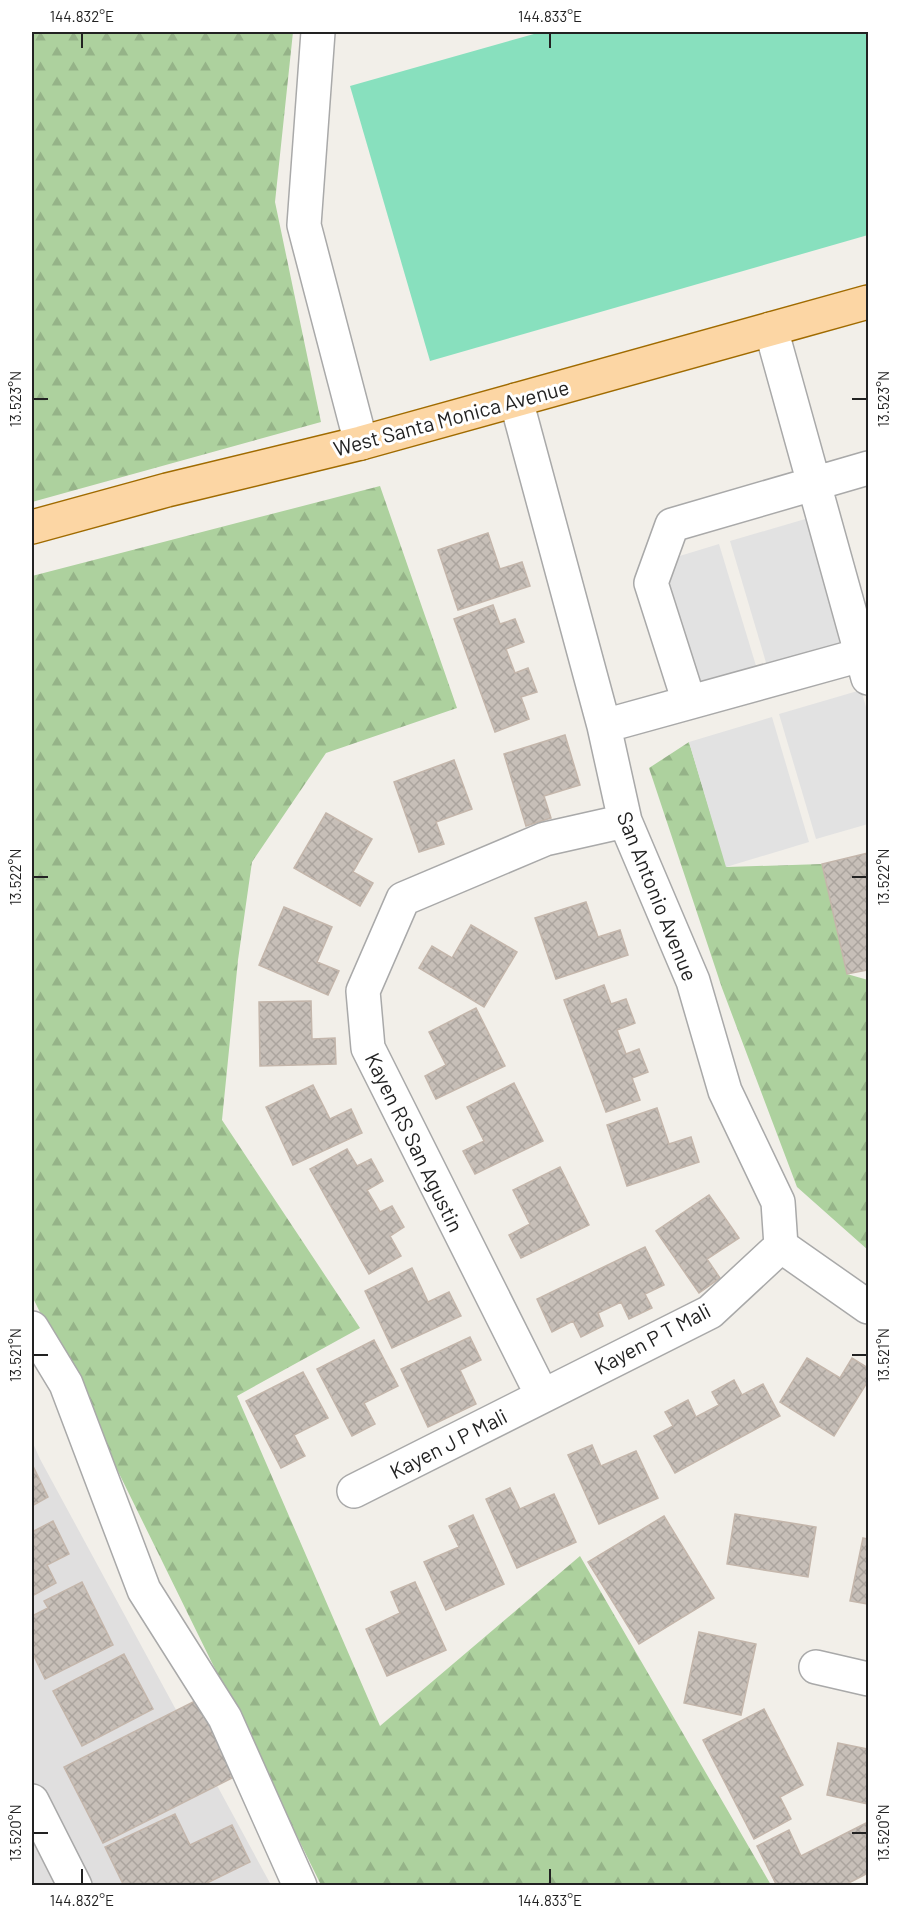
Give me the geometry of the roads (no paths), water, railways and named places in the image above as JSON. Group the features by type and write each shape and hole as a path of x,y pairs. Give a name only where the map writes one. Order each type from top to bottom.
{"main road":[{"name":"West Santa Monica Avenue","path":"32,527 167,490 360,442 868,302"}],"street":[{"path":"318,32 304,225 360,442"},
{"path":"604,726 689,702 866,662 771,329"},
{"name":"San Antonio Avenue","path":"516,400 604,726 625,821 693,981 724,1091 778,1202 781,1246"},
{"path":"689,702 651,583 672,525 868,468"},
{"name":"Kayen RS San Agustin","path":"542,1395 368,1048 363,990 403,899 545,839 625,821"},
{"path":"781,1246 868,1307"},
{"name":"Kayen P T Mali","path":"542,1395 710,1312 781,1246"},
{"path":"32,1328 66,1384 144,1590 225,1718 300,1886"},
{"name":"Kayen J P Mali","path":"354,1491 542,1395"},
{"path":"816,1667 868,1679"},
{"path":"32,1801 75,1886"}]}
